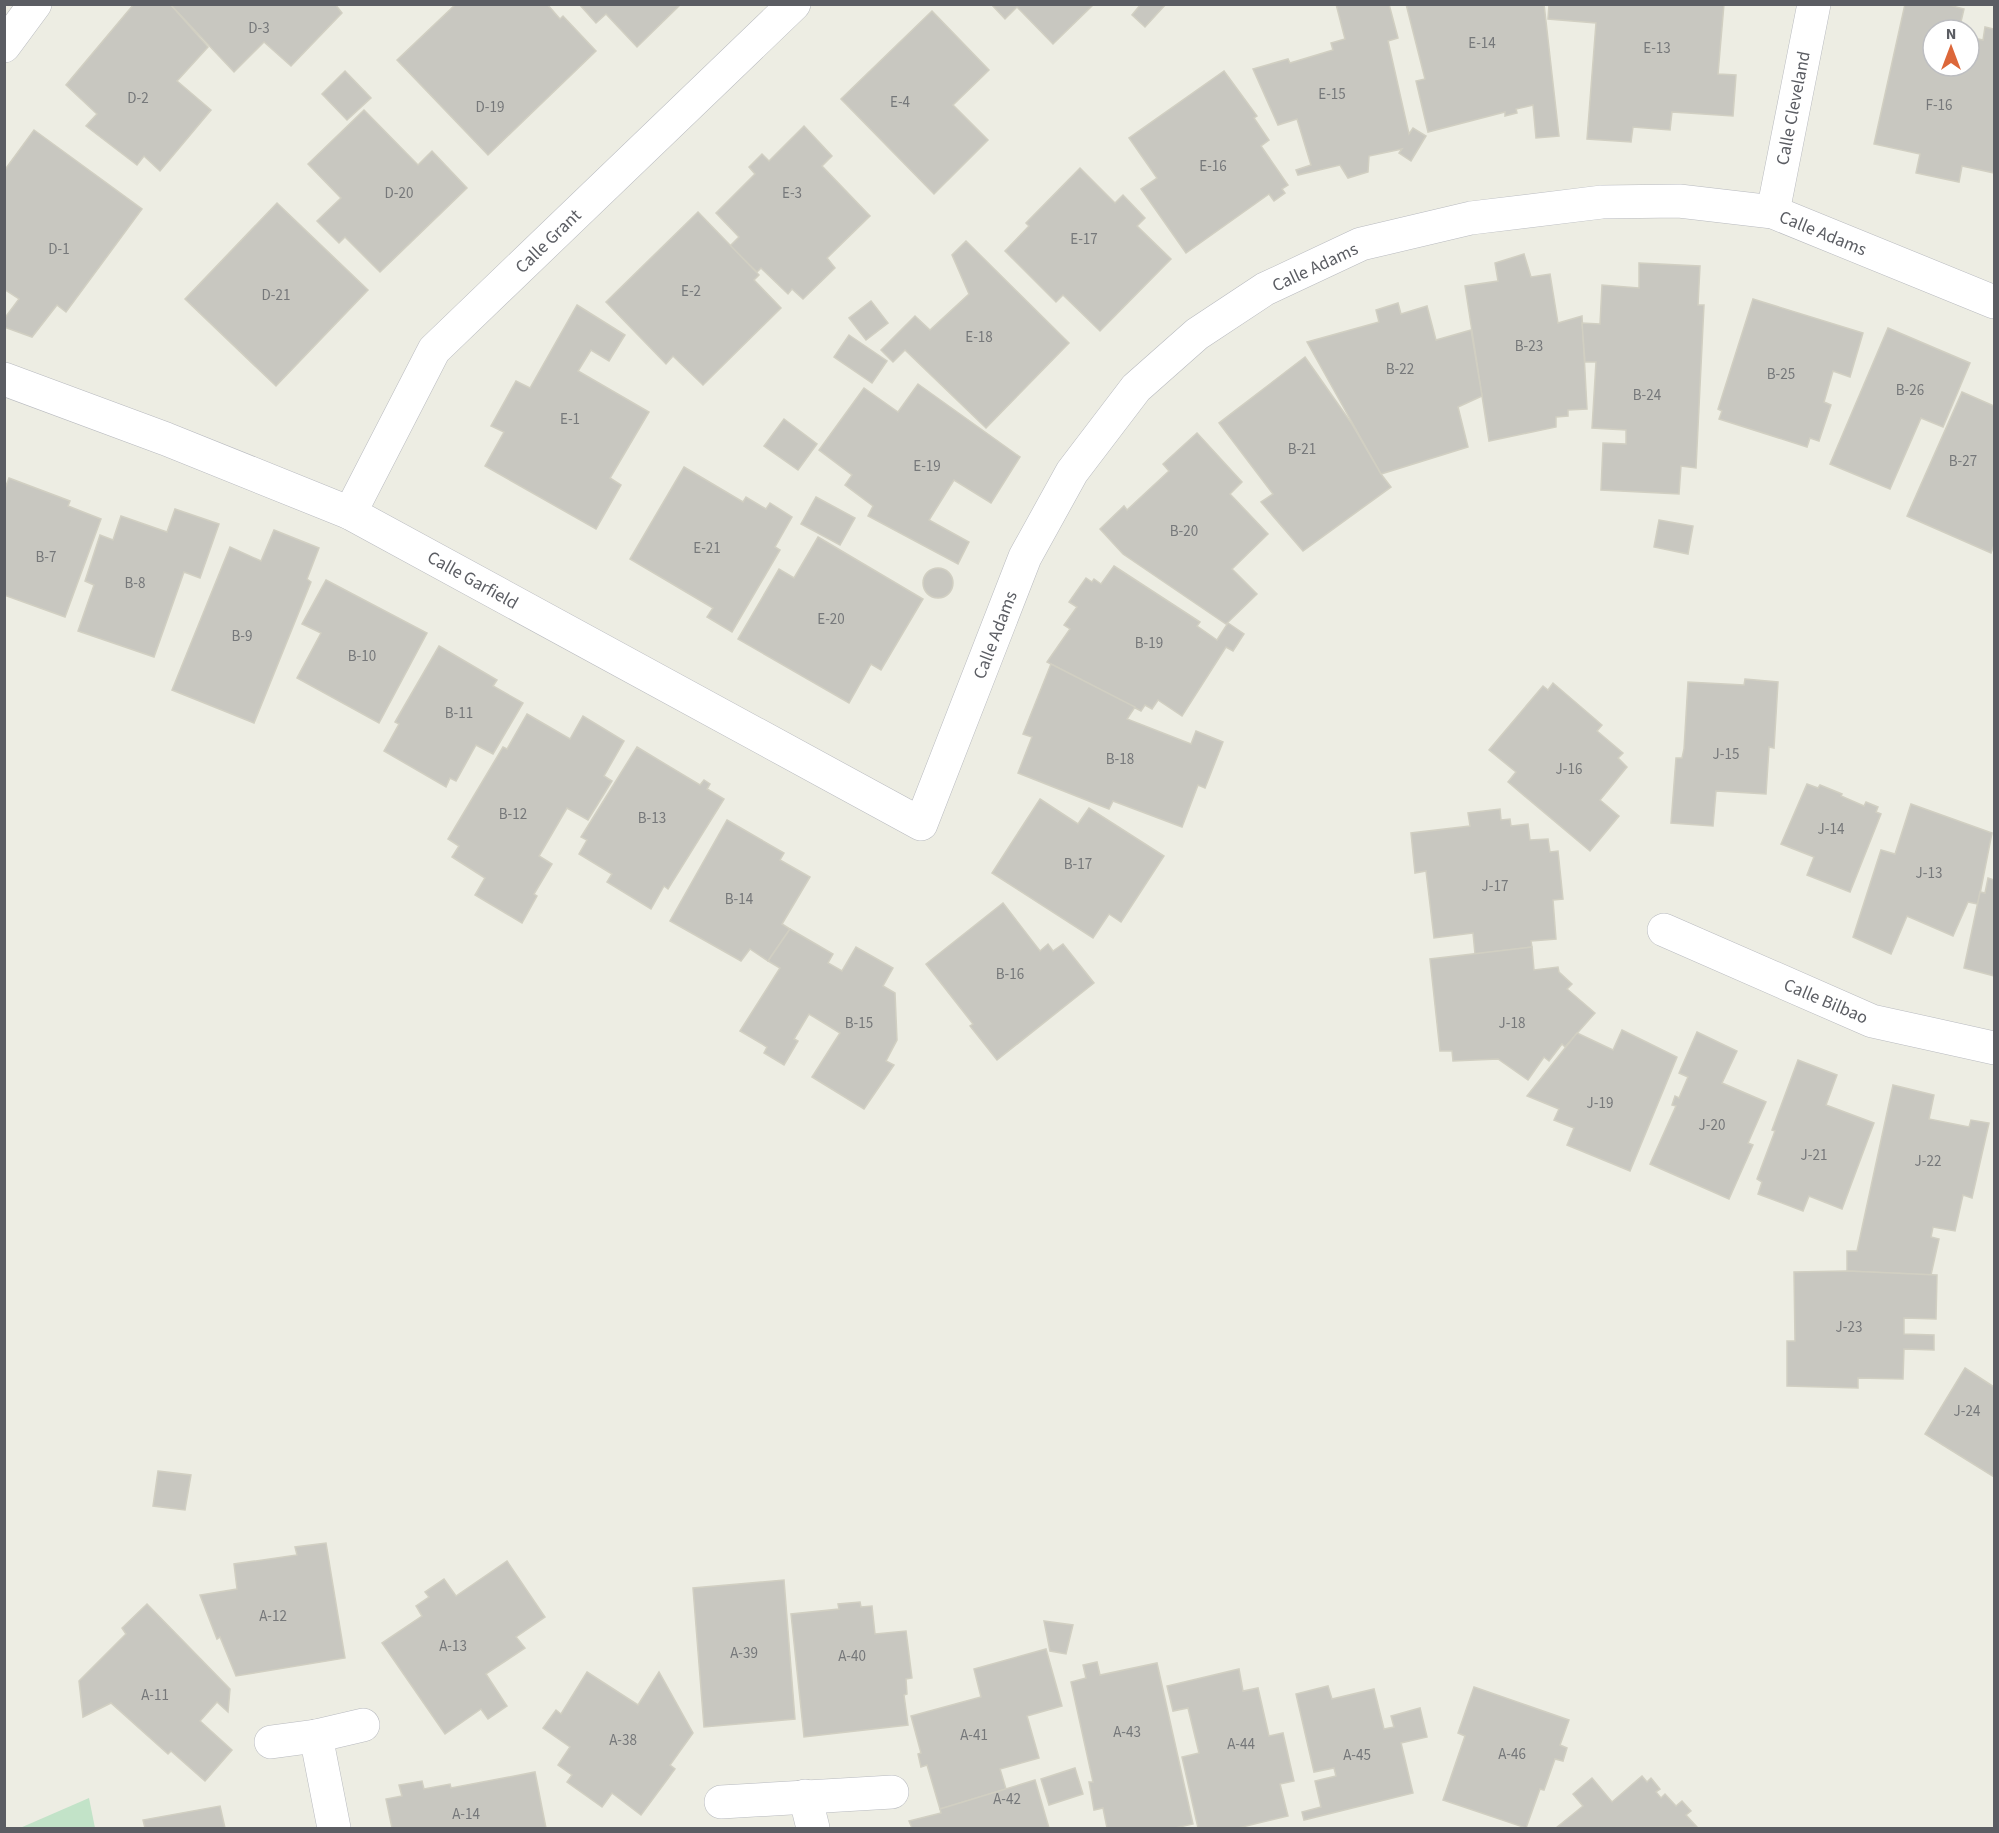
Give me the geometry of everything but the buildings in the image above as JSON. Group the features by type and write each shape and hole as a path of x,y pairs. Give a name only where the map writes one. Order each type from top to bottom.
{"street":[{"path":"4,46 35,4"},
{"name":"Calle Grant","path":"350,513 434,350 794,4"},
{"name":"Calle Cleveland","path":"1773,213 1814,4"},
{"name":"Calle Adams","path":"921,824 1025,557 1072,472 1136,388 1197,334 1266,289 1361,244 1471,218 1602,202 1678,201 1773,213 1995,303"},
{"name":"Calle Garfield","path":"4,379 166,439 350,513 921,824"},
{"name":"Calle Bilbao","path":"1664,930 1872,1021 1995,1048"},
{"path":"271,1742 316,1736 363,1725"},
{"path":"316,1736 334,1828"},
{"path":"721,1802 892,1792"},
{"path":"805,1796 813,1828"}],"green space":[{"path":"89,1798 95,1828 20,1828"}]}
